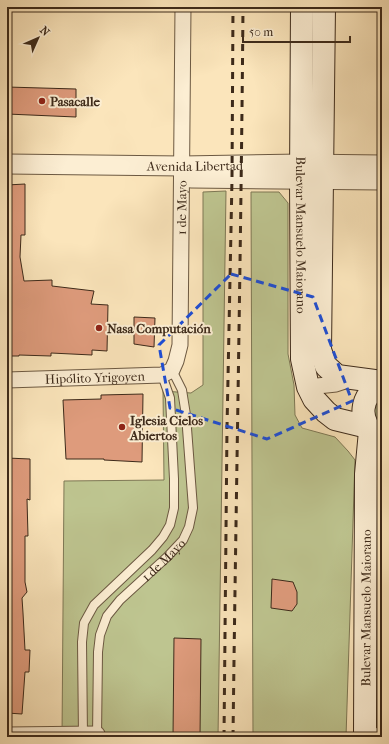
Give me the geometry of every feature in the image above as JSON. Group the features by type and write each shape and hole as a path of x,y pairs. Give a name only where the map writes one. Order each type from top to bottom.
{"main road":[{"name":"Bulevar Mansuelo Maiorano","path":"302,7 320,350 326,366 337,376 382,382"},
{"name":"Bulevar Mansuelo Maiorano","path":"324,7 311,172 302,359 308,387 314,398 326,412 335,419 373,433"},
{"name":"Bulevar Mansuelo Maiorano","path":"371,736 367,462 373,433 364,417 364,406 368,396 374,388 382,382"},
{"path":"335,419 352,432 357,438 367,462"}],"street":[{"name":"1 de Mayo","path":"170,369 180,345 183,7"},
{"name":"Avenida Libertad","path":"7,164 182,172"},
{"name":"Avenida Libertad","path":"7,177 182,172 311,172 382,165"},
{"name":"Avenida Libertad","path":"311,172 382,180"},
{"name":"Hipólito Yrigoyen","path":"7,380 170,369"},
{"path":"308,387 336,384 354,378"},
{"path":"7,735 90,735"}],"lane":[{"name":"1 de Mayo","path":"90,735 82,642 84,623 94,605 152,550 163,537 170,525 174,508 170,369"},
{"name":"1 de Mayo","path":"90,735 100,635 107,616 120,600 167,557 183,540 189,527 194,508 186,415 182,390 170,369"}],"highlighted area":[{"path":"231,274 313,297 352,401 267,439 170,408 159,345"}],"green space":[{"path":"226,191 218,737 62,737 64,481 164,480 163,391 191,393 203,385 203,192"},
{"path":"251,192 279,192 288,203 288,354 294,385 295,415 302,428 335,437 355,460 346,737 253,737"},
{"path":"382,392 382,427 375,419 373,406"},
{"path":"381,453 382,724 375,720 374,460"}],"building":[{"name":"Pasacalle","path":"7,87 76,89 76,117 7,114"},
{"path":"25,184 25,235 21,235 20,257 24,281 52,280 52,286 94,291 91,304 108,305 107,351 92,350 92,355 51,353 51,356 7,356 7,185"},
{"path":"134,317 155,318 154,347 134,344"},
{"path":"143,394 142,462 104,459 66,459 63,400 101,399 101,395"},
{"path":"7,458 30,459 30,500 27,499 28,536 25,536 25,582 27,592 22,598 25,650 30,650 29,672 25,672 22,714 7,713"},
{"path":"272,579 293,582 297,592 297,604 292,611 271,608"},
{"path":"174,638 201,639 200,737 173,737"}],"railway":[{"path":"224,737 233,7"},
{"path":"233,737 243,7"}],"place":[{"name":"Pasacalle","path":"42,101"},
{"name":"Nasa Computación","path":"99,328"},
{"name":"Iglesia Cielos Abiertos","path":"122,427"}]}
